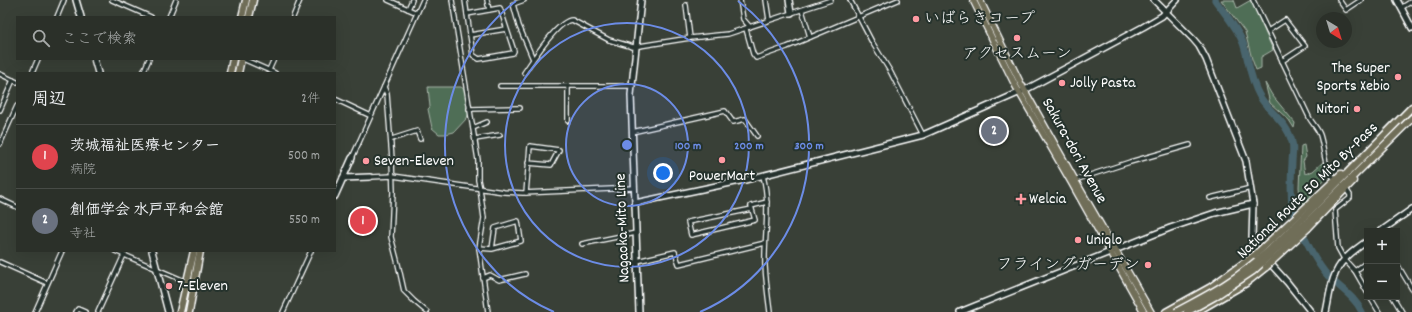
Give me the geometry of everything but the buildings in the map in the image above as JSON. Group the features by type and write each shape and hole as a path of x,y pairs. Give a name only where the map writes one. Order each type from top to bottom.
{"highway":[{"path":"242,16 246,0"},
{"path":"249,16 253,0"},
{"path":"230,72 233,60"},
{"path":"238,72 242,60"},
{"name":"National Route 50 Mito By-Pass","path":"1176,312 1211,293 1249,267 1304,220 1372,147 1412,108"},
{"name":"National Route 50 Mito By-Pass","path":"1187,312 1221,293 1253,271 1304,220 1412,118"},
{"path":"1196,312 1246,284 1266,268 1335,179 1363,153 1372,147"},
{"path":"1166,312 1211,287 1346,189 1370,163 1378,151"},
{"path":"180,312 194,252"},
{"path":"189,312 200,252"}],"main road":[{"name":"Sakura-dori Avenue","path":"973,0 1022,91 1113,250 1151,312"},
{"name":"Sakura-dori Avenue","path":"980,0 1022,91 1075,180 1113,250 1144,312"}],"street":[{"path":"57,16 64,0"},
{"path":"76,0 81,16"},
{"path":"112,0 149,16"},
{"path":"169,16 176,0"},
{"path":"293,16 300,0"},
{"path":"388,0 417,14"},
{"path":"408,9 412,0"},
{"path":"336,194 423,0"},
{"path":"452,0 478,160 478,180 484,218 478,248 488,312"},
{"path":"465,0 467,14 470,35 473,55 479,59 513,53 514,51 500,8 467,14"},
{"path":"487,0 489,10"},
{"path":"524,0 513,4 519,26 533,59"},
{"name":"Nagaoka-Mito Line","path":"639,312 631,86 640,0"},
{"path":"740,0 743,19 748,28 753,54 756,58 787,47 898,0"},
{"path":"766,0 769,20"},
{"path":"789,0 791,13"},
{"path":"812,0 813,6"},
{"path":"524,73 533,59 555,32 568,20 572,20 609,40 636,47 690,38 728,34 831,0"},
{"path":"850,0 872,42 890,71 923,135"},
{"path":"1154,0 1193,39 1202,52 1244,152 1249,171 1253,204 1252,239 1254,245 1311,312"},
{"path":"635,204 763,176 923,135 1022,91 1143,27 1166,12 1177,0"},
{"path":"1253,0 1310,119 1320,134 1325,161 1328,169 1335,179"},
{"path":"1339,0 1346,10 1361,0"},
{"path":"1397,0 1411,26"},
{"path":"1401,8 1412,1"},
{"path":"686,6 690,38"},
{"path":"802,10 810,37"},
{"path":"1268,31 1285,20 1304,46 1282,61"},
{"path":"470,35 506,29"},
{"path":"32,72 38,60"},
{"path":"94,60 98,72"},
{"path":"143,72 149,60"},
{"path":"244,60 273,72"},
{"path":"269,70 274,60"},
{"path":"0,74 15,81 0,110"},
{"path":"500,86 631,86"},
{"path":"568,86 568,121"},
{"path":"384,87 387,94 392,138 393,192 391,237 404,291 427,312"},
{"path":"336,99 371,116"},
{"path":"0,144 16,108"},
{"path":"470,110 520,108"},
{"path":"632,132 725,111 733,122 745,119 757,136"},
{"path":"473,128 487,122"},
{"path":"392,138 418,131 420,139"},
{"path":"475,139 500,136"},
{"path":"1075,180 1130,162 1190,145"},
{"path":"526,193 528,163 530,146 559,150 551,165 528,163"},
{"path":"343,178 393,176 480,189 526,193 634,188"},
{"path":"763,176 766,187 767,202 765,266 770,312"},
{"path":"1210,198 1251,188"},
{"path":"1346,189 1350,195 1350,198 1335,210 1338,248 1344,259 1355,271 1364,287"},
{"path":"0,199 16,207"},
{"path":"752,209 688,222 691,235 755,220 752,209 751,206 767,202"},
{"path":"960,312 1170,228 1215,213 1253,204"},
{"path":"1385,228 1412,209"},
{"path":"478,248 492,249 521,241 518,221 495,228 492,249"},
{"path":"582,244 636,233"},
{"path":"637,261 675,252 678,264 765,243"},
{"path":"1326,312 1335,274 1344,259 1364,243"},
{"path":"35,312 62,252"},
{"path":"117,252 187,282"},
{"path":"152,252 168,312"},
{"path":"283,312 311,252"},
{"path":"98,312 124,255"},
{"path":"0,262 47,283"},
{"path":"1355,271 1364,264"},
{"path":"1400,269 1412,289"},
{"path":"483,278 490,275 499,280 525,274"},
{"path":"1372,300 1379,312"},
{"path":"1395,300 1402,312"},
{"path":"76,312 78,308 85,312"}],"green space":[{"path":"1221,0 1234,0 1237,8 1251,0 1273,50 1261,57 1261,68 1256,70 1245,32"},
{"path":"1265,83 1272,95 1295,123 1294,128 1289,120 1270,103"},
{"path":"428,87 461,87 465,90 469,113 467,118 454,132 439,134 432,128 428,109 430,107"},
{"path":"1304,145 1306,157 1303,161 1305,174 1313,171 1323,162 1328,176 1313,189 1310,197 1301,205 1299,187 1301,146"}],"waterway":[{"path":"1215,0 1238,32 1243,43 1250,70 1259,95 1267,107 1282,122 1290,135 1293,147 1291,196 1294,214 1305,239 1324,271 1352,297 1362,312"}],"place":[{"name":"いばらきコープ","path":"916,19"},
{"name":"アクセスムーン","path":"1017,38"},
{"name":"The Super Sports Xebio","path":"1398,77"},
{"name":"Jolly Pasta","path":"1062,83"},
{"name":"Nitori","path":"1357,109"},
{"name":"創価学会 水戸平和会館","path":"994,131"},
{"name":"PowerMart","path":"722,160"},
{"name":"Seven-Eleven","path":"366,161"},
{"name":"Welcia","path":"1021,199"},
{"name":"茨城福祉医療センター","path":"363,221"},
{"name":"Uniqlo","path":"1078,240"},
{"name":"フライングガーデン","path":"1148,265"},
{"name":"7-Eleven","path":"169,286"}]}
